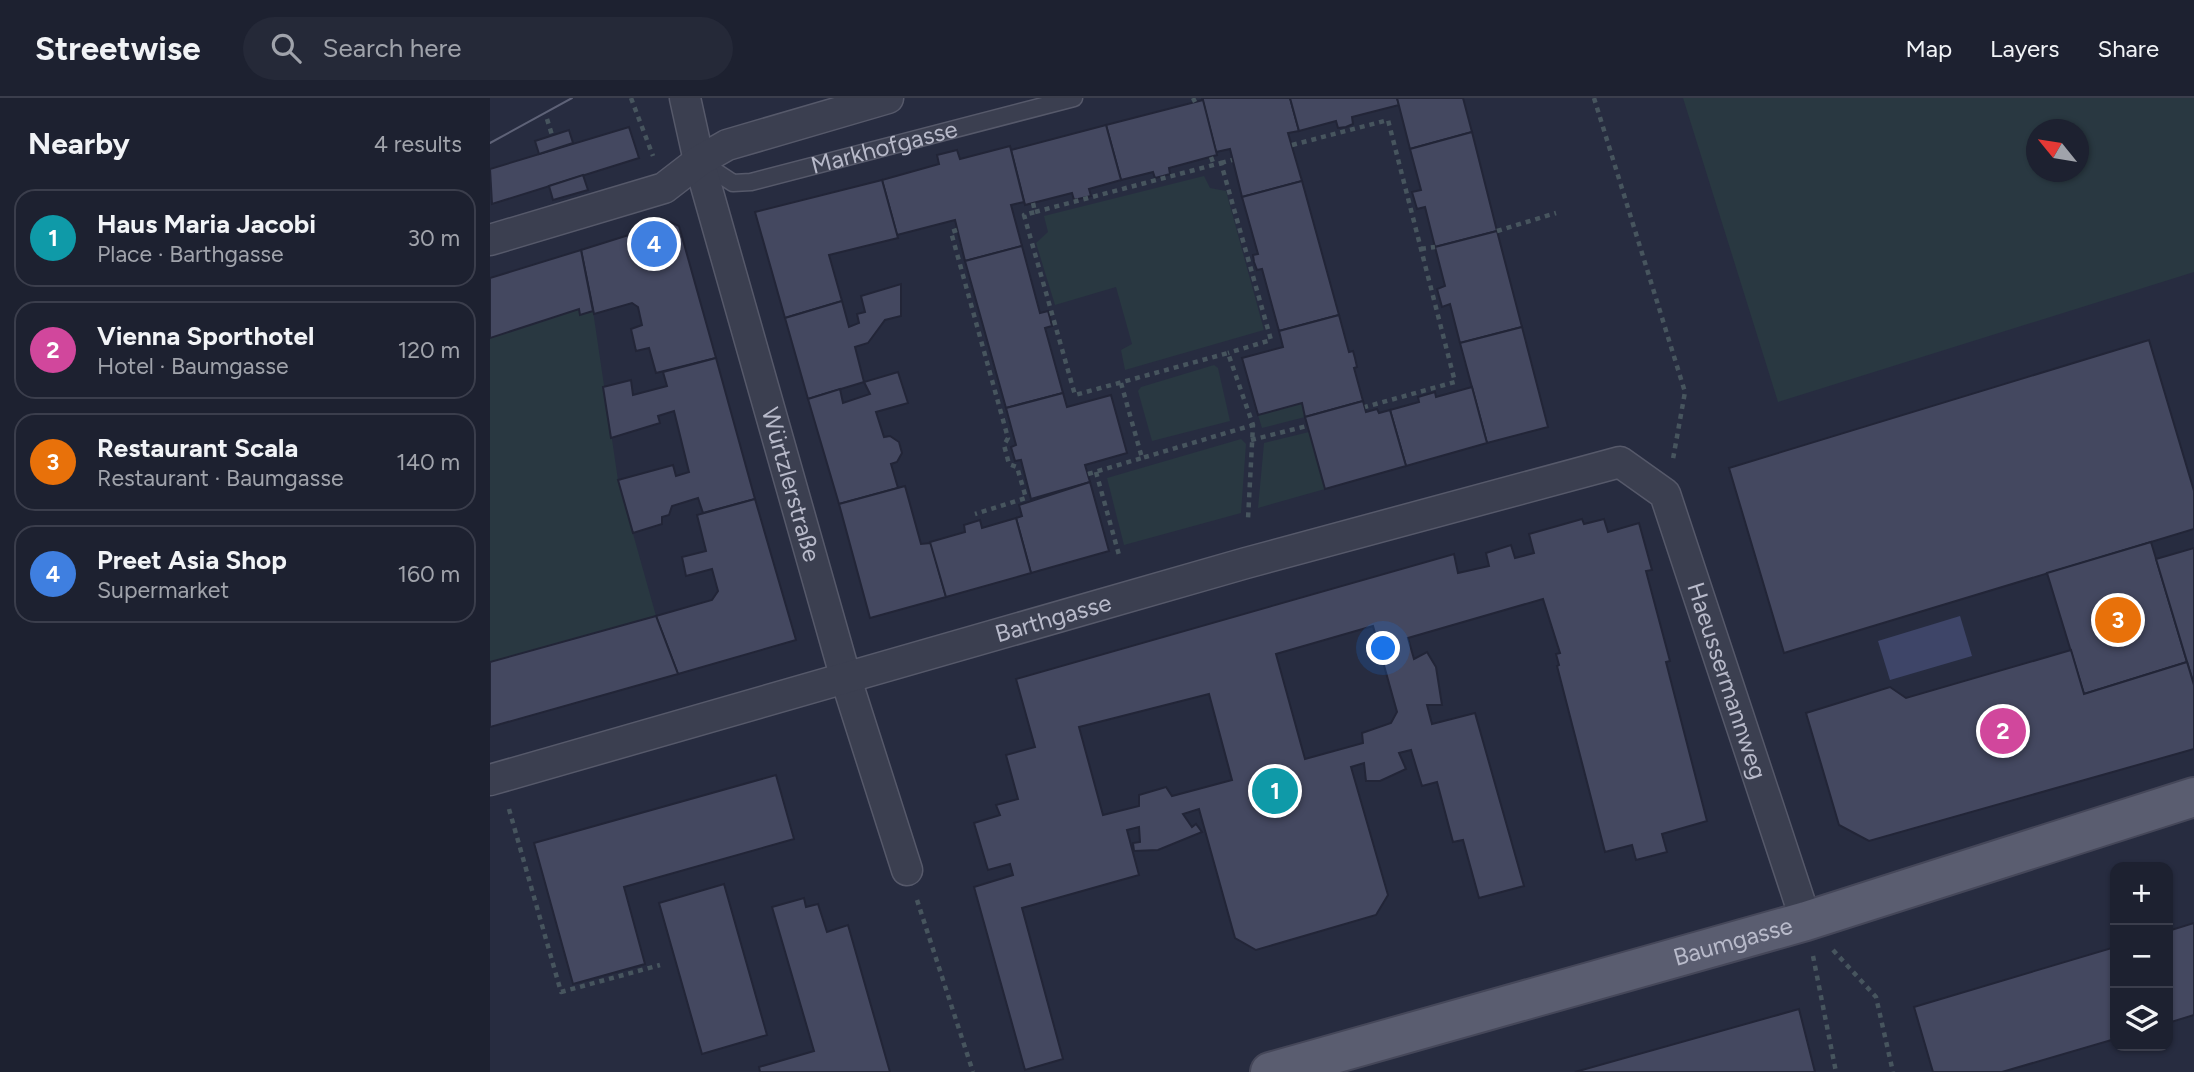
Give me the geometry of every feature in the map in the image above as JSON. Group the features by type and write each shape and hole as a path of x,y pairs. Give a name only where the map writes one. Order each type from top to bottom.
{"main road":[{"name":"Baumgasse","path":"1270,1072 1806,921 2194,797"}],"street":[{"name":"Würtzlerstraße","path":"685,98 699,161 846,679 906,870"},
{"name":"Markhofgasse","path":"490,240 664,188 699,161 727,145 888,98"},
{"name":"Barthgasse","path":"490,780 1246,563 1620,462 1665,494"},
{"name":"Haeussermannweg","path":"1665,494 1806,921"}],"lane":[{"name":"Markhofgasse","path":"699,161 733,183 751,182 1074,98"}],"path":[{"path":"631,98 655,163"},
{"path":"1594,98 1685,392 1684,409 1665,494"},
{"path":"547,120 552,135"},
{"path":"1292,145 1388,120 1455,382 1365,407"},
{"path":"1211,157 1213,165"},
{"path":"1014,217 1232,160"},
{"path":"1024,215 1075,395 1121,383 1271,340 1221,163"},
{"path":"1032,203 1035,212"},
{"path":"1497,231 1556,213"},
{"path":"957,230 950,232 1008,438 1004,445 1009,464 1017,467 1027,492 1026,498 975,514"},
{"path":"1421,249 1435,247"},
{"path":"1228,353 1252,425 1248,519"},
{"path":"1121,383 1142,457"},
{"path":"1088,474 1252,425"},
{"path":"1251,440 1307,425"},
{"path":"1096,472 1119,555"},
{"path":"512,819 561,992 660,965"},
{"path":"906,870 973,1072"},
{"path":"1806,921 1836,1072"},
{"path":"1806,921 1876,997 1893,1072"}],"shaded area":[{"path":"1683,98 2194,98 2194,272 1778,402"},
{"path":"1204,176 1210,188 1226,191 1264,330 1125,370 1121,350 1132,344 1116,287 1055,305 1036,243 1048,232 1044,216"},
{"path":"579,309 581,315 593,311 618,480 656,616 490,662 490,338"},
{"path":"1214,365 1218,368 1230,421 1152,441 1138,391 1141,387"},
{"path":"1302,403 1305,417 1262,428 1258,415"},
{"path":"1309,432 1325,489 1258,508 1264,443"},
{"path":"1241,439 1246,444 1241,513 1124,545 1107,478"}],"water":[{"path":"1960,616 1972,656 1890,680 1878,641"}],"building":[{"path":"1202,98 1290,98 1299,131 1288,133 1302,181 1242,197 1230,149 1216,152"},
{"path":"1290,98 1397,98 1399,105 1352,117 1353,124 1346,127 1338,128 1336,121 1299,131"},
{"path":"1397,98 1463,98 1472,132 1410,149"},
{"path":"1203,100 1217,155 1169,168 1170,174 1163,176 1155,178 1153,172 1121,180 1106,125"},
{"path":"1106,125 1121,180 1089,189 1091,196 1074,200 1072,193 1025,205 1011,150"},
{"path":"629,127 639,158 492,204 490,169"},
{"path":"569,130 573,143 539,154 535,141"},
{"path":"1472,132 1497,231 1435,247 1425,207 1417,209 1412,192 1421,190 1410,149"},
{"path":"1010,146 1024,202 1011,205 1022,246 965,261 955,220 897,235 882,180 939,164 937,155 957,150 960,159"},
{"path":"583,175 588,190 553,200 549,186"},
{"path":"882,180 898,238 829,255 842,301 785,318 755,212"},
{"path":"1302,181 1339,315 1279,331 1262,269 1257,270 1254,262 1253,255 1258,254 1242,197"},
{"path":"670,222 679,226 716,358 656,373 649,348 636,351 631,329 642,325 638,307 632,303 594,314 581,250"},
{"path":"1497,231 1522,327 1460,343 1450,304 1442,307 1437,289 1445,286 1435,247"},
{"path":"1022,246 1040,313 1048,311 1050,318 1052,326 1045,328 1063,393 1006,408 965,261"},
{"path":"581,250 593,311 580,315 579,309 490,338 490,278"},
{"path":"901,284 901,316 885,320 868,343 855,347 864,382 808,399 785,318 842,301 849,327 859,323 857,314 865,312 861,296"},
{"path":"1339,315 1349,352 1353,351 1355,358 1357,367 1354,368 1363,401 1305,417 1302,403 1258,415 1242,358 1283,347 1279,331"},
{"path":"1522,327 1548,427 1487,443 1460,343"},
{"path":"2149,340 2194,491 2194,529 1784,653 1729,468"},
{"path":"716,358 755,499 703,513 698,498 672,506 669,515 662,517 662,524 633,533 618,480 673,465 676,476 689,472 674,411 658,416 660,423 611,438 603,387 631,380 633,395 667,386 663,372"},
{"path":"898,372 908,403 876,412 884,437 890,436 899,442 902,453 897,462 891,464 898,488 839,504 808,399 840,389 843,403 870,394 864,382"},
{"path":"1472,387 1487,443 1406,466 1390,410 1419,402 1418,397 1435,392 1436,397"},
{"path":"1063,393 1067,407 1111,395 1127,453 1085,465 1090,482 1031,499 1021,460 1015,461 1011,447 1016,445 1006,408"},
{"path":"1363,401 1366,412 1390,410 1406,466 1325,489 1305,417"},
{"path":"1090,482 1109,551 1031,573 1016,518 1022,516 1019,505"},
{"path":"905,486 921,544 931,543 946,597 870,618 839,504"},
{"path":"755,499 796,640 678,674 656,616 712,600 718,591 712,569 686,576 682,557 706,551 697,515"},
{"path":"1016,518 1031,573 946,597 930,542 965,532 964,525 980,520 982,528"},
{"path":"1582,519 1584,524 1604,519 1608,532 1639,523 1652,570 1646,571 1670,661 1666,662 1707,821 1662,834 1667,852 1636,860 1632,845 1605,852 1557,666 1556,654 1560,653 1543,599 1408,638 1414,659 1427,652 1436,667 1442,705 1427,705 1432,724 1475,713 1524,886 1479,898 1463,840 1453,842 1437,782 1422,786 1411,750 1399,753 1406,769 1380,781 1366,781 1364,763 1351,767 1388,895 1376,915 1256,950 1235,938 1199,809 1183,814 1192,827 1196,824 1202,832 1158,850 1134,851 1133,843 1140,842 1139,827 1127,830 1139,875 1022,908 1063,1059 1025,1070 974,887 1013,875 1010,864 988,870 974,823 1000,815 996,805 1018,799 1006,755 1035,747 1016,679 1454,554 1458,573 1489,566 1486,553 1511,545 1515,558 1534,553 1529,534","holes":["1373,626 1397,712 1391,723 1362,733 1363,743 1305,759 1276,654","1209,694 1232,780 1172,796 1166,787 1139,795 1139,806 1103,815 1079,727"]},
{"path":"2151,542 2187,662 2084,694 2047,573"},
{"path":"2194,548 2194,685 2156,559"},
{"path":"656,616 678,674 490,727 490,662"},
{"path":"2071,650 2084,694 2187,662 2194,685 2194,749 1869,841 1839,825 1806,713 1890,687 1906,698"},
{"path":"776,775 794,839 624,887 645,964 573,984 534,843"},
{"path":"724,884 767,1035 702,1054 659,903"},
{"path":"804,898 806,907 818,904 827,932 848,925 890,1072 760,1072 759,1067 814,1051 772,907"},
{"path":"2194,923 2194,1015 2173,1021 2173,988 2173,929"},
{"path":"2110,948 2110,1040 2002,1072 1933,1072 1914,1007"},
{"path":"1799,1009 1815,1072 1575,1072"}],"tram line":[{"path":"490,143 572,98"}],"place":[{"name":"Preet Asia Shop","path":"654,244"},
{"name":"Restaurant Scala","path":"2118,620"},
{"name":"Vienna Sporthotel","path":"2003,731"},
{"name":"Haus Maria Jacobi","path":"1275,791"}]}
